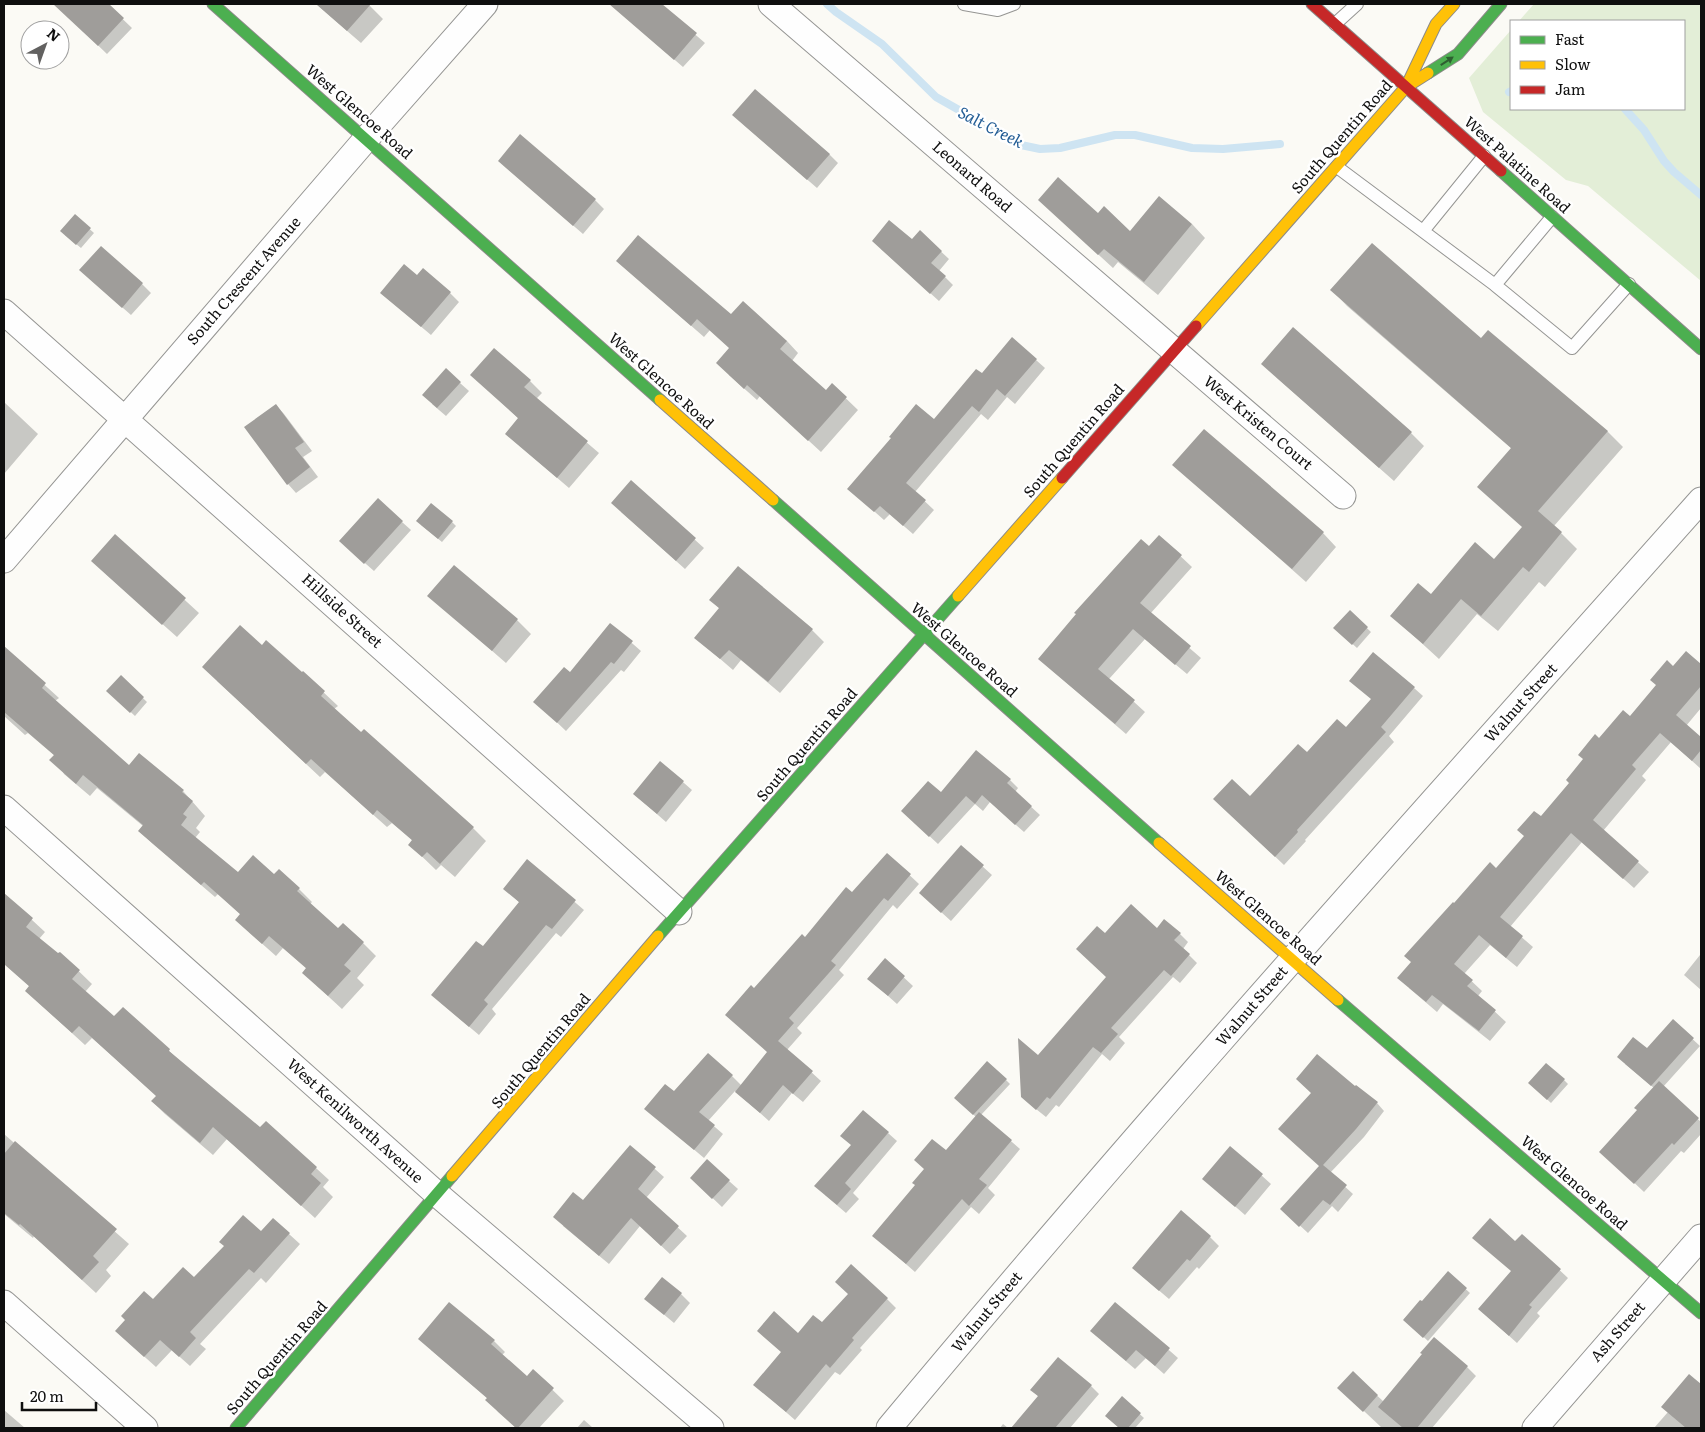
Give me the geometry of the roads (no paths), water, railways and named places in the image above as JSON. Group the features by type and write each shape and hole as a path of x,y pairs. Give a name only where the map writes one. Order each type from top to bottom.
{"main road":[{"name":"West Glencoe Road","path":"212,4 1292,960 1701,1313"},
{"name":"West Palatine Road","path":"1312,4 1701,349"},
{"path":"1406,87 1436,24 1454,4"},
{"path":"1406,87 1458,54 1501,4"},
{"name":"South Quentin Road","path":"236,1428 679,912 1406,87"}],"street":[{"name":"South Crescent Avenue","path":"4,560 366,139 485,4"},
{"name":"Leonard Road","path":"771,4 1174,351"},
{"name":"Hillside Street","path":"4,312 679,912"},
{"name":"West Kristen Court","path":"1174,351 1343,496"},
{"name":"Walnut Street","path":"890,1428 1012,1281 1292,960 1701,500"},
{"name":"West Kenilworth Avenue","path":"4,808 438,1195 710,1428"},
{"name":"Ash Street","path":"1535,1428 1701,1237"},
{"path":"4,1303 145,1428"}],"lane":[{"path":"964,4 998,10 1014,4"},
{"path":"1335,24 1357,4"},
{"path":"1423,231 1484,156"},
{"path":"1337,167 1495,284 1572,348 1629,284"},
{"path":"1495,284 1552,217"}],"waterway":[{"name":"Salt Creek","path":"827,4 882,44 936,97 1021,145 1040,149 1060,148 1115,135 1135,135 1192,148 1223,149 1280,144"},
{"name":"Salt Creek","path":"1626,110 1644,130 1664,161 1701,195"}]}
